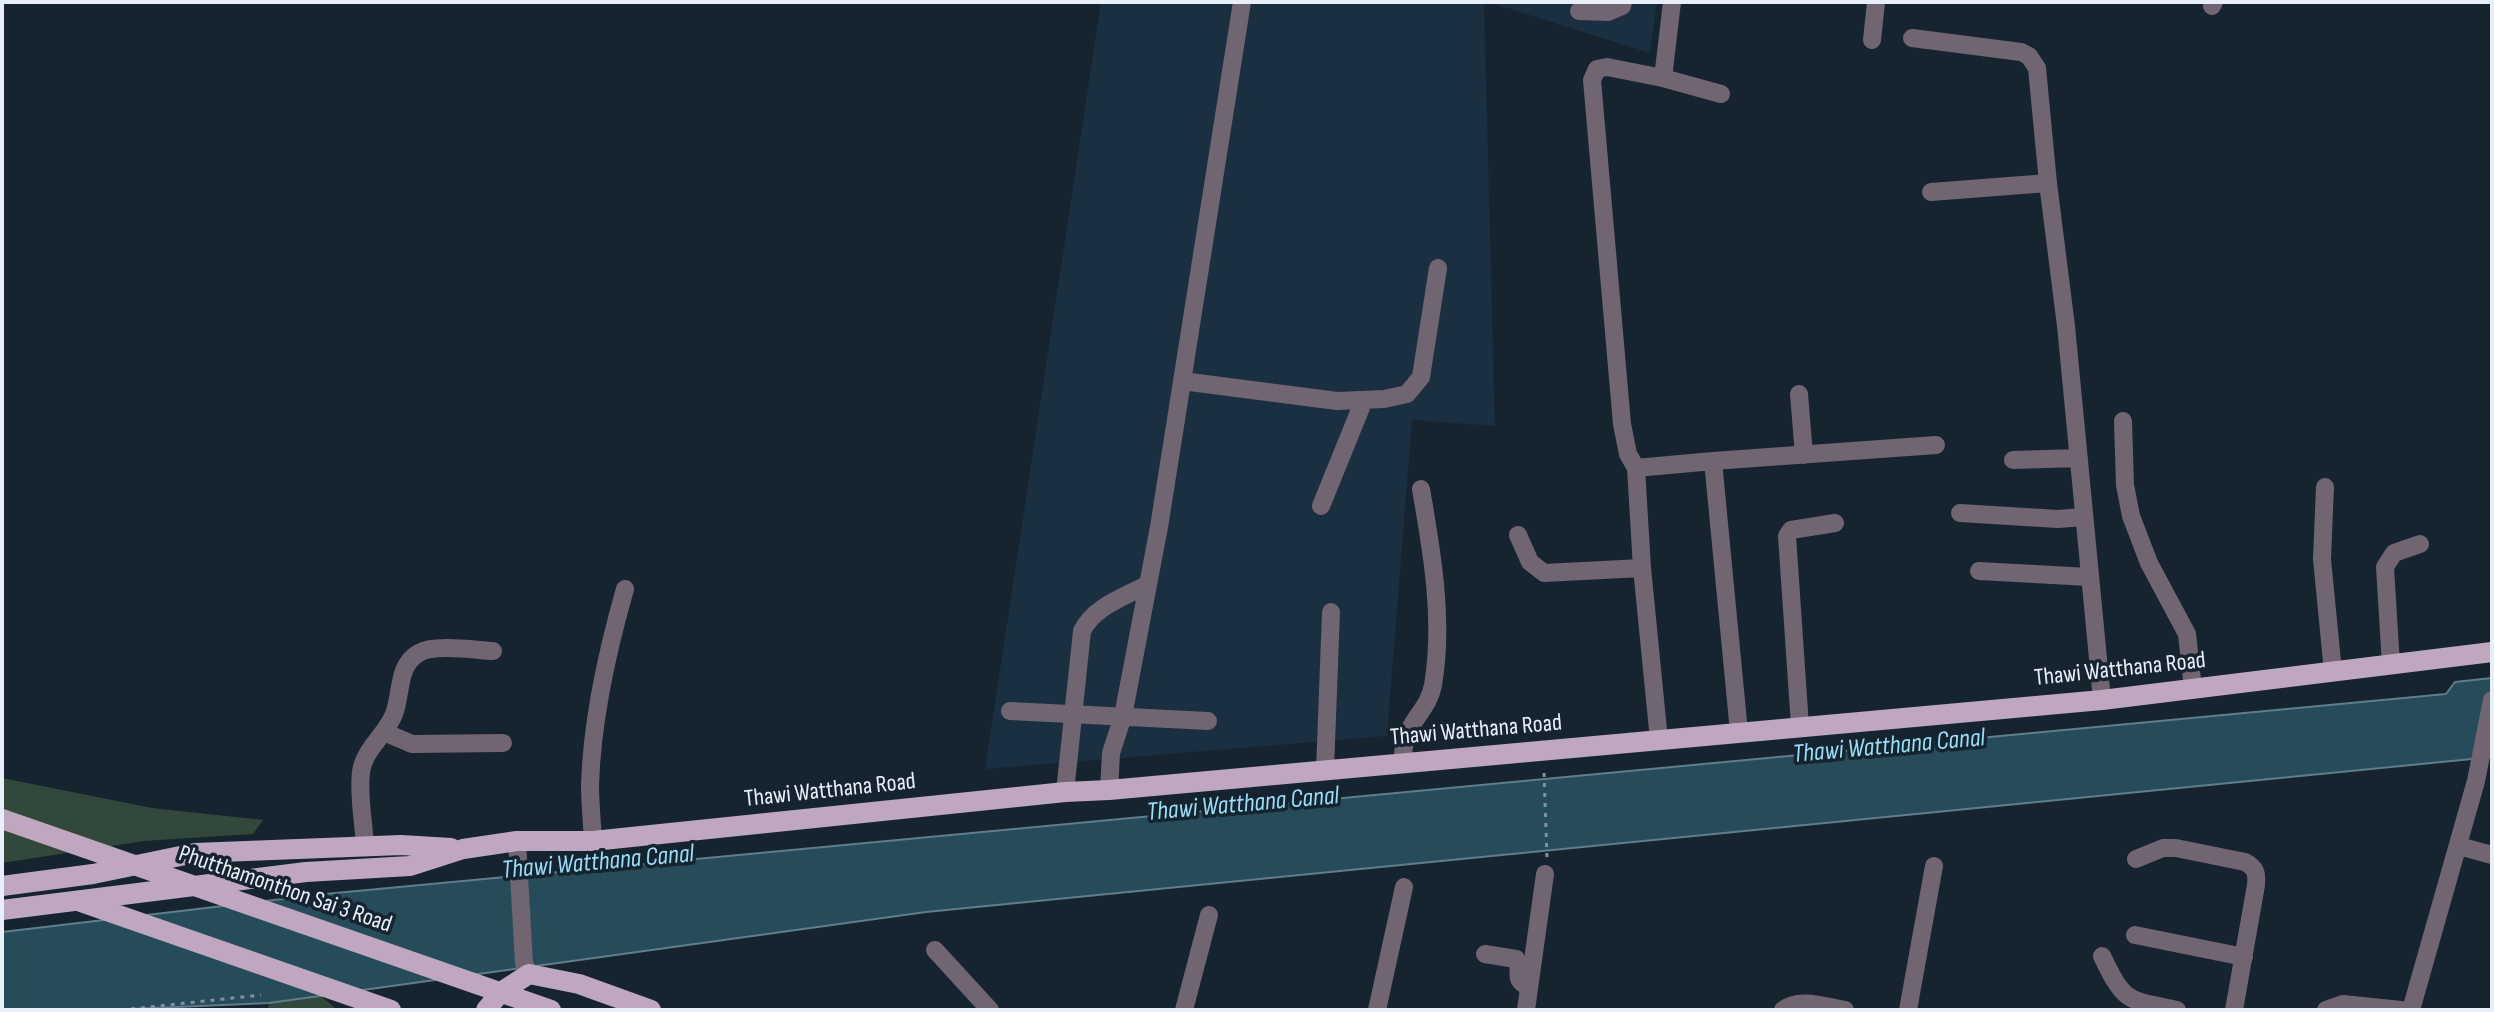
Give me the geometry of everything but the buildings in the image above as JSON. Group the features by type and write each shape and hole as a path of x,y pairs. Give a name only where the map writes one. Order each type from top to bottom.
{"main road":[{"name":"Thawi Watthana Road","path":"2,910 306,872 410,866 463,849 517,841 593,841 1065,792 2102,700 2492,652"},
{"name":"Phutthamonthon Sai 3 Road","path":"2,819 551,1010"},
{"name":"Thawi Watthana Road","path":"2,886 93,874 195,853 401,845 463,849"},
{"path":"2,873 391,1010"},
{"path":"486,1010 526,968 651,1010"}],"street":[{"path":"1109,790 1111,753 1123,716 1148,584 1242,2"},
{"path":"1579,11 1608,12 1622,6 1623,2"},
{"path":"1663,78 1672,2"},
{"path":"1872,40 1876,2"},
{"path":"1912,38 1993,48 2029,56 2037,68 2066,326 2102,700"},
{"path":"1659,740 1642,568 1636,468 1628,454 1622,424 1592,80 1597,69 1607,67 1721,94"},
{"path":"1931,192 2048,183"},
{"path":"1182,381 1337,401 1384,399 1407,394 1421,377 1438,268"},
{"path":"1799,394 1804,455"},
{"path":"1321,506 1364,400"},
{"path":"2123,421 2125,485 2131,516 2149,563 2187,634 2193,689"},
{"path":"1636,468 1936,445"},
{"path":"2013,460 2079,458"},
{"path":"1713,461 1739,732"},
{"path":"2325,487 2322,559 2333,672"},
{"path":"1402,764 1406,738 1426,707 1433,685 1436,640 1434,585 1421,489"},
{"path":"1960,513 2058,519 2083,517"},
{"path":"1800,726 1787,536 1791,530 1835,523"},
{"path":"1518,535 1530,562 1544,573 1642,568"},
{"path":"2391,665 2385,567 2394,553 2420,544"},
{"path":"1979,571 2089,577"},
{"path":"1065,792 1082,631 1098,611 1148,584"},
{"path":"593,841 590,786 594,743 610,643 625,589"},
{"path":"1325,770 1331,612"},
{"path":"365,847 361,771 370,750 396,710 405,665 420,651 458,648 493,651"},
{"path":"2411,1010 2476,781 2492,700"},
{"path":"1010,711 1208,721"},
{"path":"384,732 412,744 503,743"},
{"path":"517,841 526,968"},
{"path":"2459,846 2492,855"},
{"path":"2136,859 2163,848 2176,848 2253,866 2257,873 2256,885 2234,1010"},
{"path":"1908,1010 1934,866"},
{"path":"1526,1010 1546,868"},
{"path":"1377,1010 1404,887"},
{"path":"1184,1010 1209,915"},
{"path":"2135,935 2244,957"},
{"path":"935,950 990,1010"},
{"path":"1485,954 1516,959 1519,964 1518,977 1521,983 1529,987"},
{"path":"2102,956 2122,994 2133,1000 2177,1010"},
{"path":"1783,1010 1799,1003 1845,1010"},
{"path":"2326,1010 2354,1004 2401,1010"}],"path":[{"path":"1544,773 1546,868"},
{"path":"121,1010 261,995"}],"shaded area":[{"path":"1101,2 1484,2 1495,426 1412,420 1387,736 985,769"},
{"path":"1488,2 1657,2 1650,53"}],"green space":[{"path":"2,778 152,808 263,820 253,834 144,841 2,863"},
{"path":"321,996 335,1010 268,1010 269,1003"}],"water":[{"name":"Thawi Watthana Canal","path":"2492,678 2492,757 926,912 269,1003 108,1010 2,1010 2,932 325,894 2446,694 2455,682"}]}
